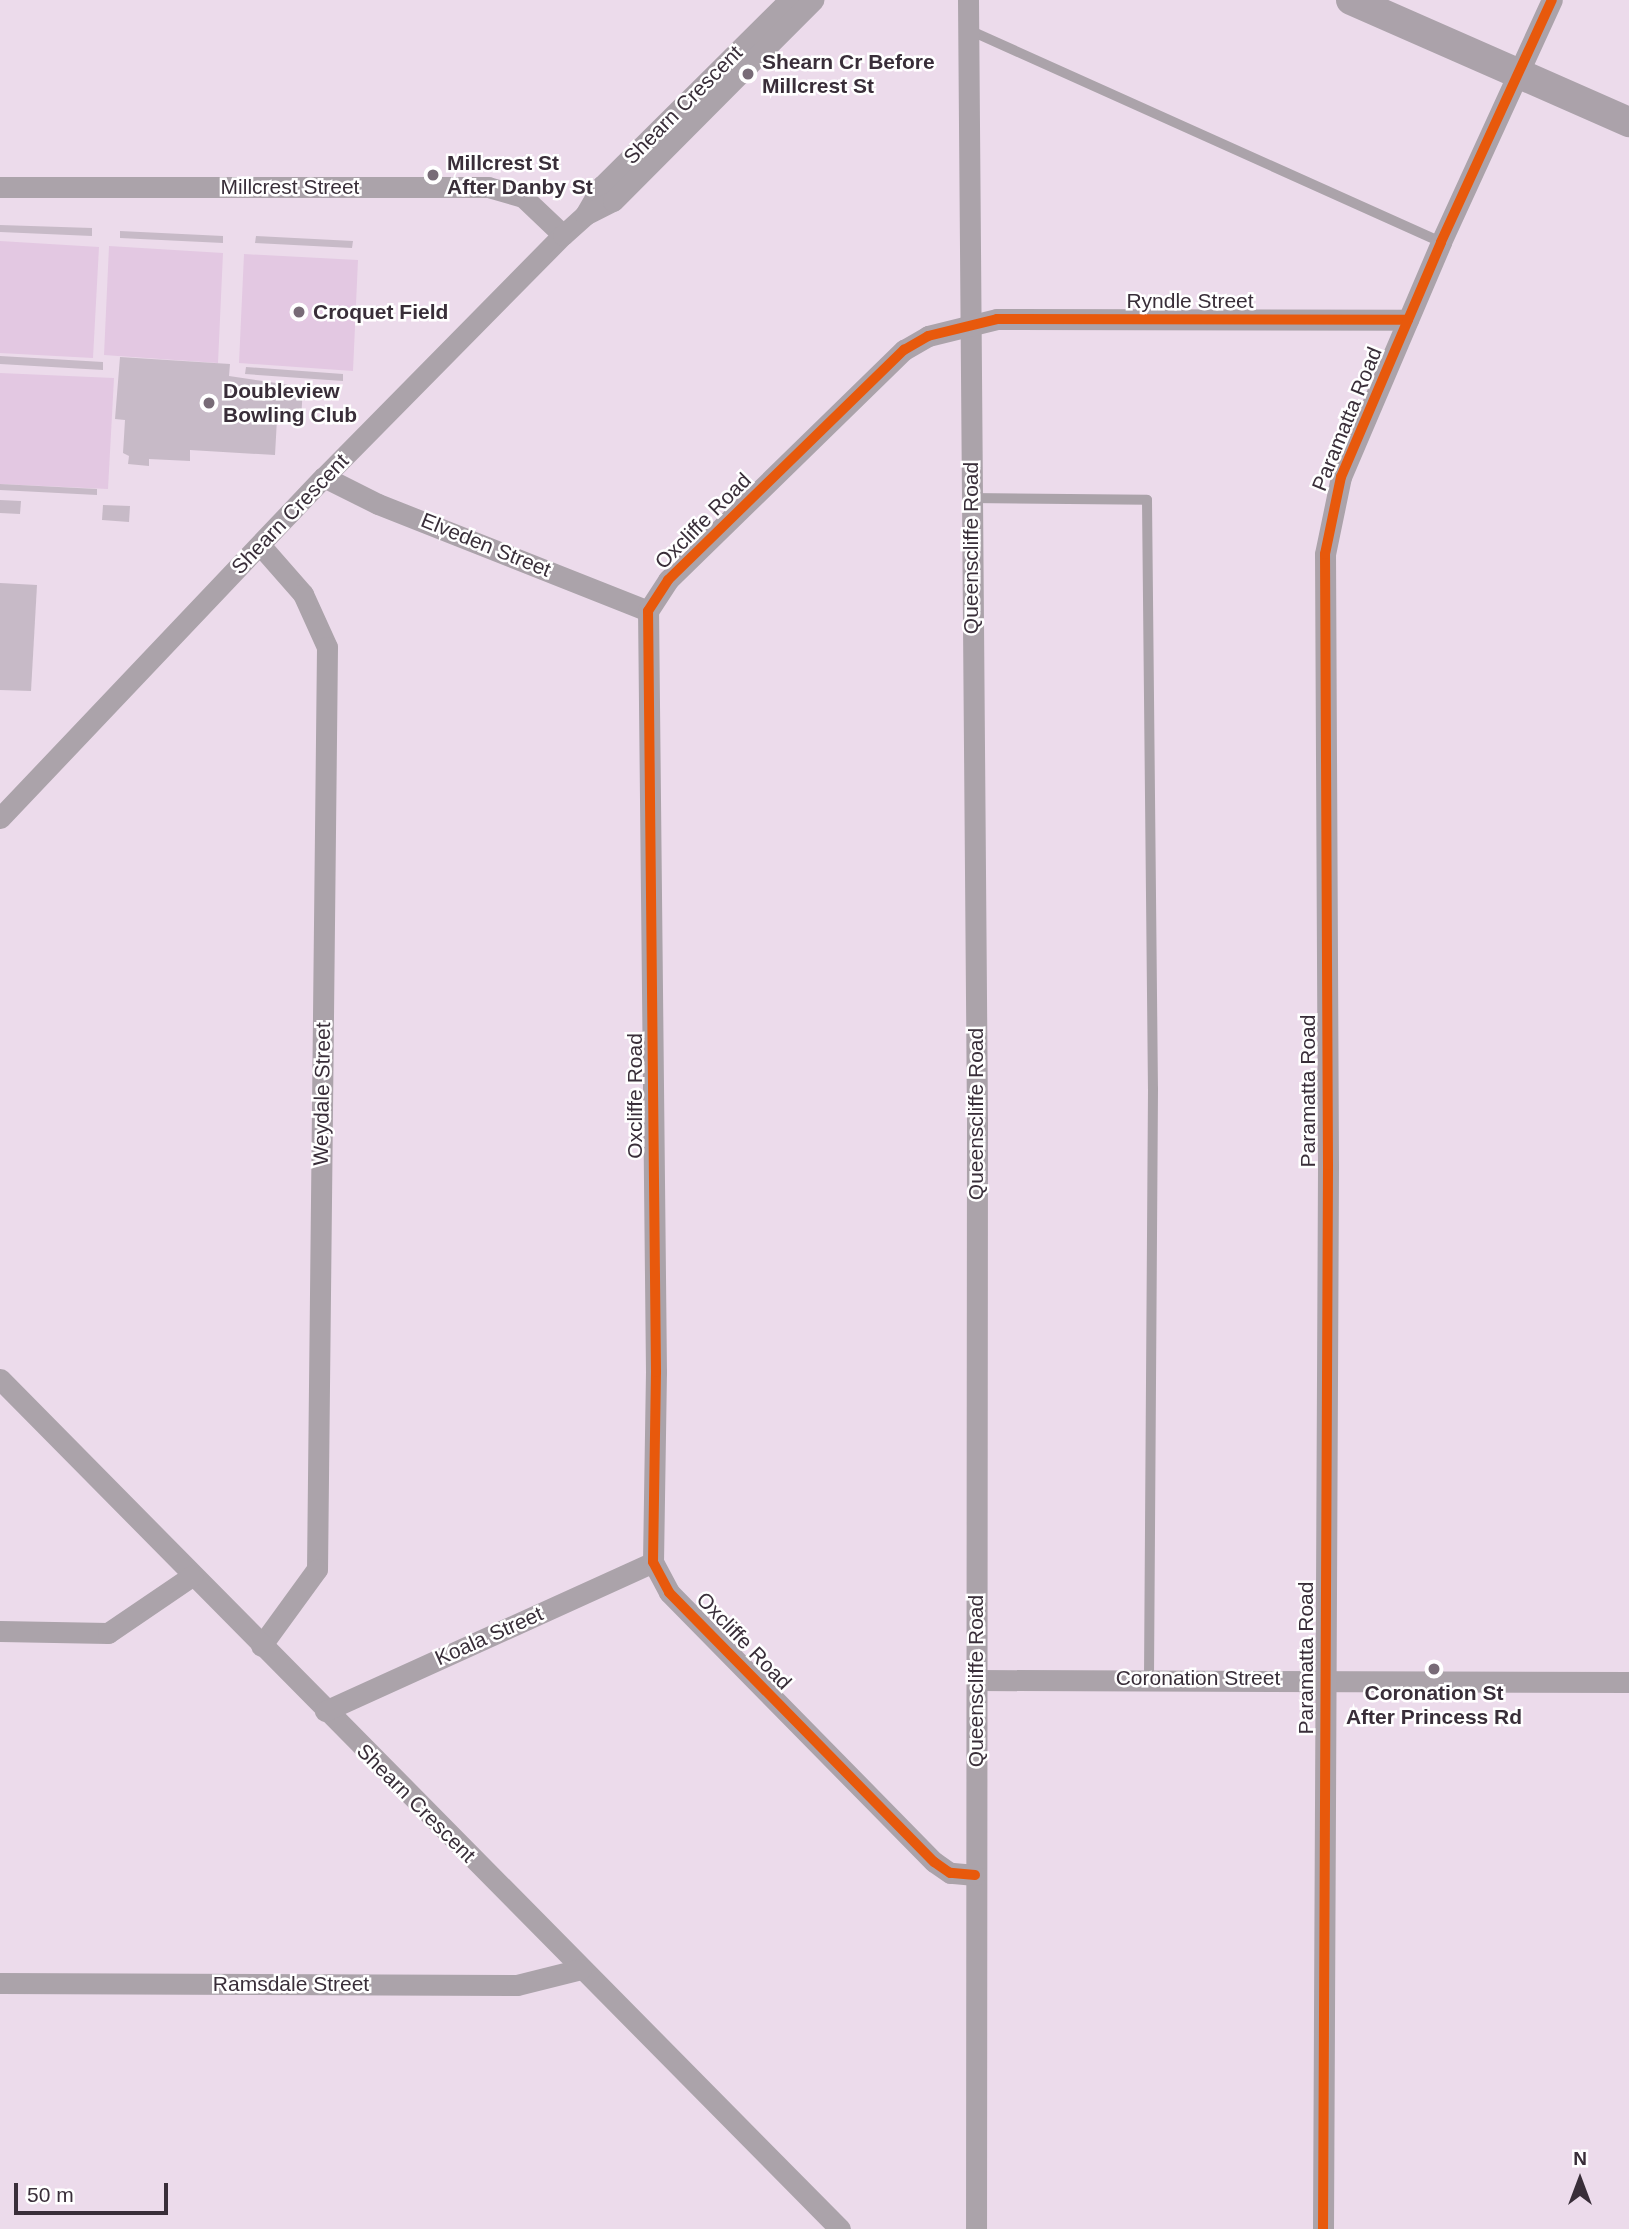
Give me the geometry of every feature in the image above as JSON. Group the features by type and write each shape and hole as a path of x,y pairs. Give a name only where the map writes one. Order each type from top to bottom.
{"main road":[{"path":"1351,0 1629,122"}],"street":[{"name":"Shearn Crescent","path":"585,215 602,186 789,0"},
{"name":"Shearn Crescent","path":"0,818 324,477 563,234 585,215 613,201 813,0"},
{"name":"Queenscliffe Road","path":"968,0 977,1120 976,2229"},
{"name":"Paramatta Road","path":"1323,2229 1325,554 1340,477 1441,242 1552,0"},
{"name":"Millcrest Street","path":"0,187 488,187 523,197 563,234"},
{"name":"Ryndle Street","path":"972,323 1408,320"},
{"name":"Oxcliffe Road","path":"972,323 928,336 904,351 668,580 648,611 656,1359 653,1562 669,1592 934,1862 950,1873 975,1875"},
{"name":"Elveden Street","path":"324,477 378,504 648,611"},
{"name":"Weydale Street","path":"260,545 303,594 327,647 317,1569 261,1646"},
{"name":"Shearn Crescent","path":"0,1379 836,2228"},
{"name":"Koala Street","path":"326,1711 653,1562"},
{"path":"0,1631 108,1633 192,1576"},
{"name":"Coronation Street","path":"977,1680 1325,1678 1629,1682"},
{"name":"Ramsdale Street","path":"0,1983 517,1985 580,1969"}],"lane":[{"path":"969,30 1441,242"},
{"path":"970,498 1147,500 1153,1089 1149,1678"}],"shaded area":[{"path":"0,241 99,247 93,358 0,353"},
{"path":"109,246 223,253 218,363 104,355"},
{"name":"Croquet Field","path":"244,254 358,260 353,371 239,363"},
{"path":"0,373 114,378 108,489 0,484"}],"building":[{"path":"0,225 92,228 92,236 0,232"},
{"path":"120,231 223,236 223,243 120,238"},
{"path":"256,236 353,241 352,248 255,243"},
{"path":"0,356 103,362 103,370 0,364"},
{"name":"Doubleview Bowling Club","path":"120,357 230,364 229,376 303,387 301,420 277,419 275,455 190,450 190,461 149,459 149,466 128,464 129,456 123,453 125,420 115,419"},
{"path":"246,367 343,374 343,381 245,374"},
{"path":"0,484 97,489 97,495 0,490"},
{"path":"0,500 21,501 20,514 0,513"},
{"path":"103,505 130,506 129,522 102,520"},
{"path":"0,583 37,585 31,691 0,690"}],"cycle path":[{"path":"1323,2229 1328,1165 1325,554 1341,477 1441,242 1552,0"},
{"path":"975,1875 950,1873 934,1862 669,1592 653,1562 656,1372 648,611 668,580 904,350 928,336 997,319 1408,320"}],"place":[{"name":"Shearn Cr Before Millcrest St","path":"748,74"},
{"name":"Millcrest St After Danby St","path":"433,175"},
{"name":"Croquet Field","path":"299,312"},
{"name":"Doubleview Bowling Club","path":"209,403"},
{"name":"Coronation St After Princess Rd","path":"1434,1669"}]}
